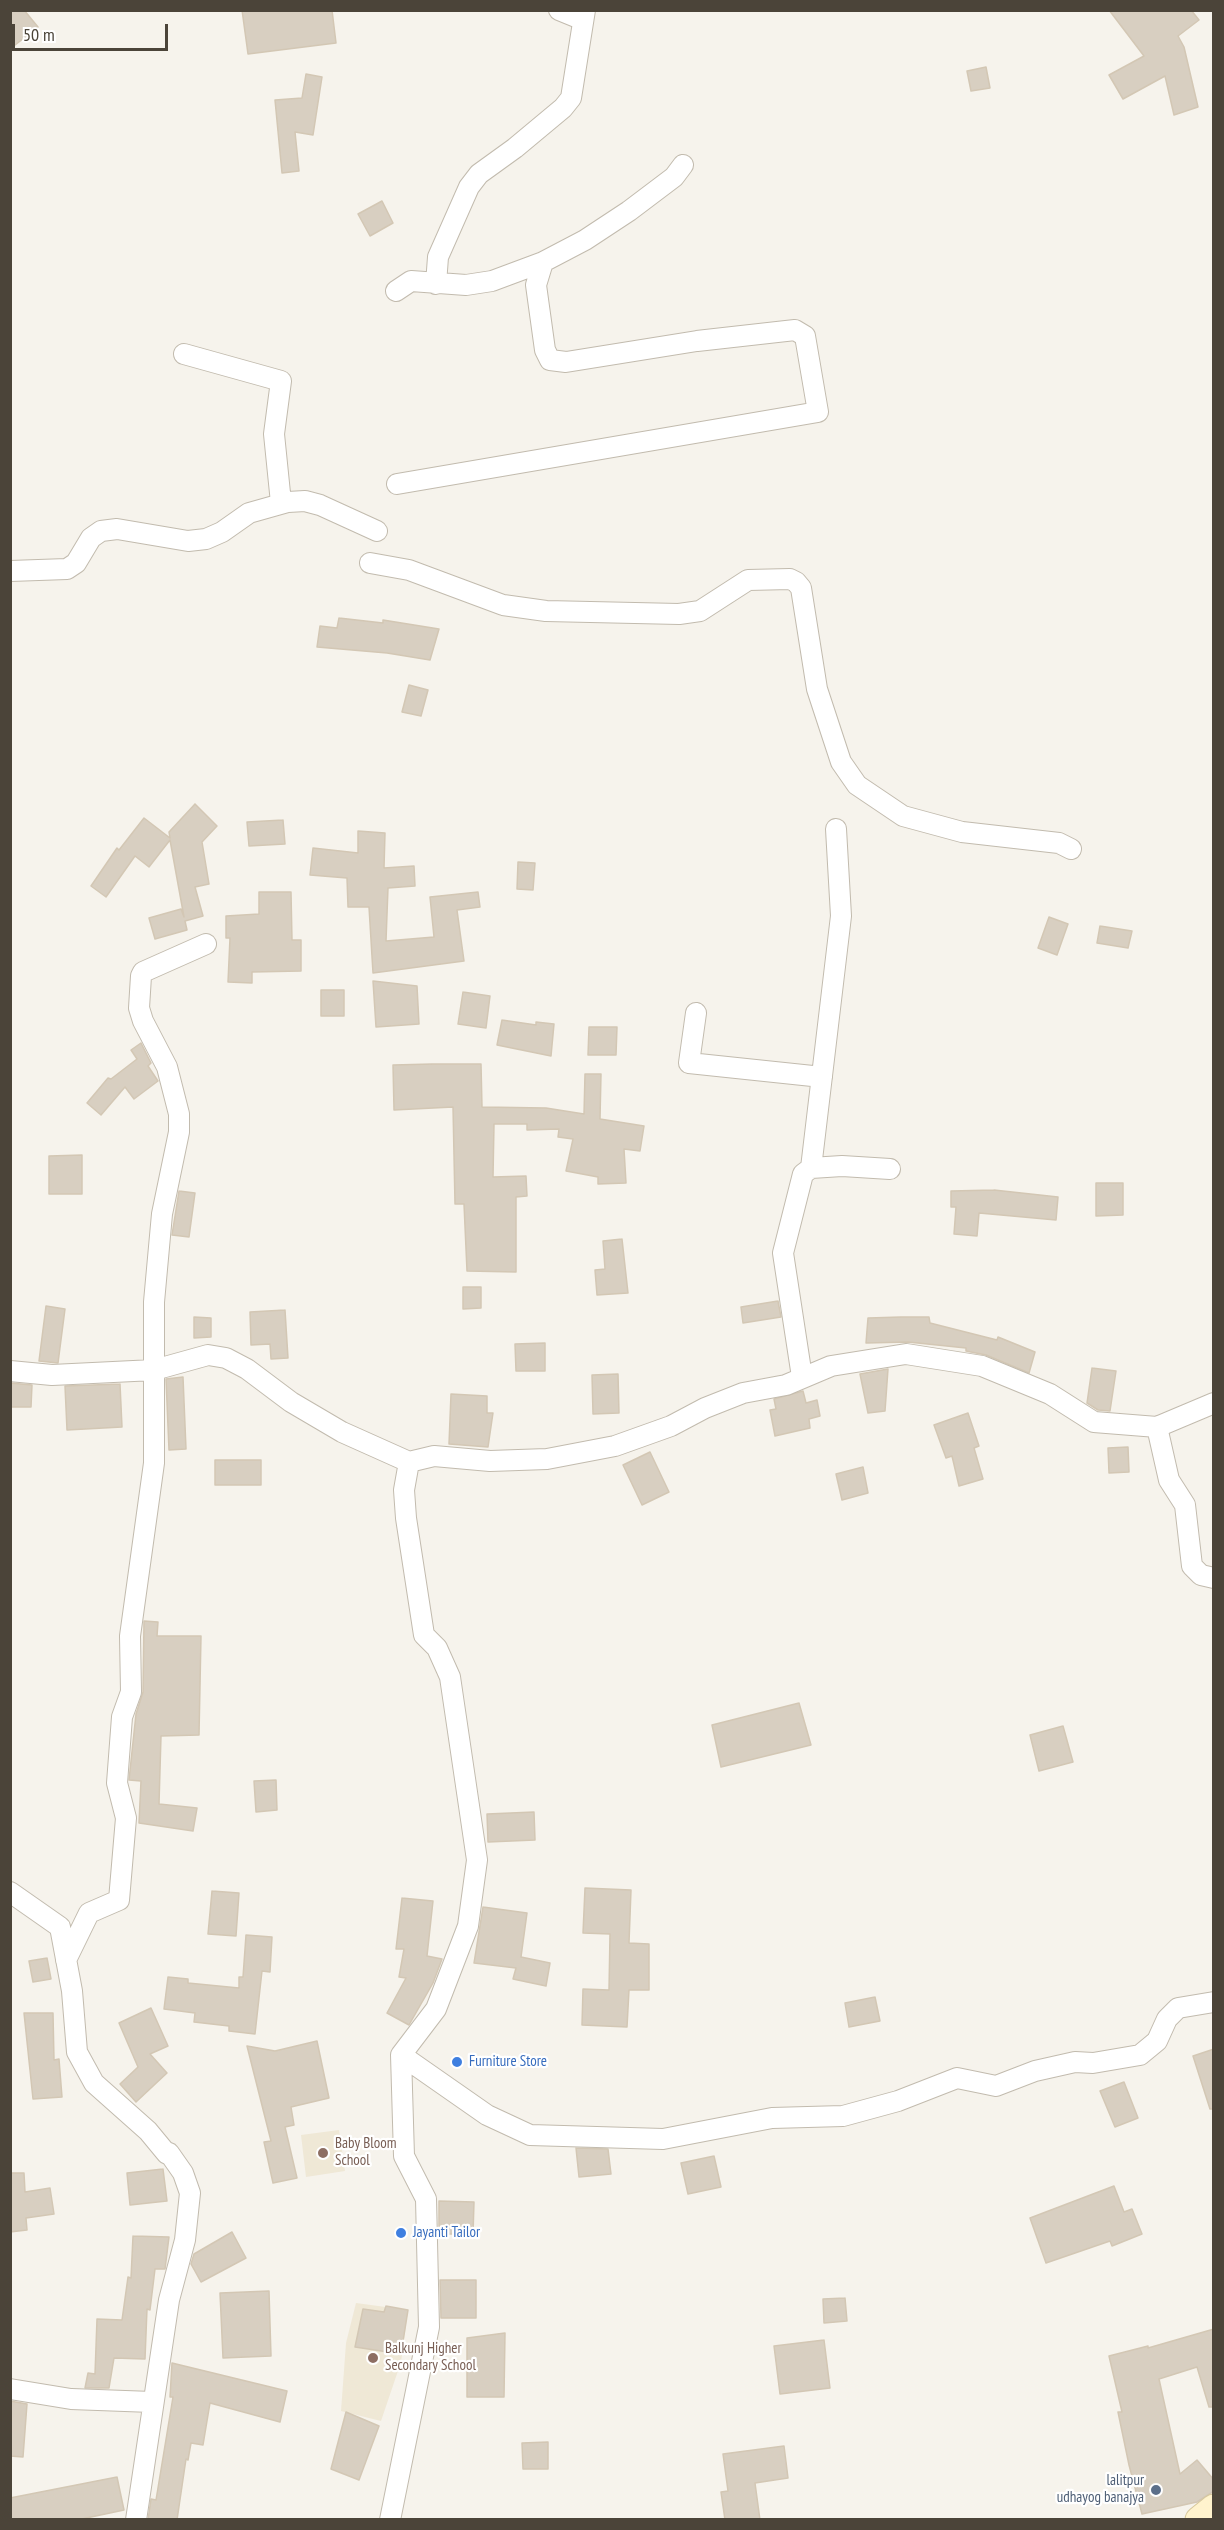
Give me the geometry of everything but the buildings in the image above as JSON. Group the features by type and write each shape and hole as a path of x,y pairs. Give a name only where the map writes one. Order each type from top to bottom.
{"main road":[{"path":"1199,2520 1214,2508"}],"street":[{"path":"436,284 438,257 469,187 479,174 547,122 571,98 575,87 583,15 559,10"},
{"path":"396,291 411,281 466,285 492,281 543,262 585,240 629,211 674,177 683,165"},
{"path":"397,484 818,412 805,336 795,330 697,341 566,362 550,360 545,350 536,285 543,262"},
{"path":"184,354 281,381 274,452 281,503"},
{"path":"10,571 67,568 76,563 92,538 100,531 117,529 188,541 206,539 222,532 249,513 281,503 305,501 320,505 377,531"},
{"path":"370,563 409,570 503,605 546,611 679,614 700,611 748,580 790,579 801,588 817,689 841,762 857,785 903,816 962,832 1059,843 1071,849"},
{"path":"811,1168 841,916 836,828"},
{"path":"66,1960 89,1913 119,1900 126,1818 117,1783 122,1717 131,1692 130,1636 154,1463 154,1302 162,1214 178,1132 179,1114 167,1067 143,1021 139,1008 141,976 143,972 206,944"},
{"path":"696,1013 689,1063 822,1077"},
{"path":"802,1377 783,1253 803,1174 811,1168 842,1166 890,1169"},
{"path":"10,1371 52,1376 154,1370 208,1356 226,1358 248,1368 291,1402 332,1426 408,1462 434,1456 490,1461 547,1459 615,1446 671,1426 705,1408 743,1393 786,1385 802,1377 854,1360 914,1356 982,1366 1050,1394 1094,1422 1157,1427 1214,1403"},
{"path":"1157,1427 1169,1480 1185,1505 1192,1566 1201,1575 1214,1578"},
{"path":"390,2520 429,2327 426,2199 404,2156 401,2055 436,2009 468,1926 477,1860 450,1677 437,1648 424,1635 406,1518 405,1490 408,1462"},
{"path":"10,1892 60,1927 72,1991 77,2052 94,2083 148,2131 167,2154 170,2153 183,2173 190,2193 185,2240 169,2300 152,2402 136,2520"},
{"path":"401,2055 486,2115 530,2135 663,2139 772,2118 843,2116 897,2101 957,2078 996,2086 1035,2071 1075,2062 1093,2063 1140,2055 1157,2041 1167,2019 1178,2008 1214,2002"},
{"path":"10,2389 71,2399 152,2402"}],"shaded area":[{"name":"Baby Bloom School","path":"339,2130 345,2171 306,2177 301,2135"},
{"name":"Balkunj Higher Secondary School","path":"356,2303 408,2310 401,2362 381,2421 341,2411 346,2343"}],"place":[{"name":"Furniture Store","path":"457,2062"},
{"name":"Baby Bloom School","path":"323,2153"},
{"name":"Jayanti Tailor","path":"401,2233"},
{"name":"Balkunj Higher Secondary School","path":"373,2358"},
{"name":"lalitpur udhayog banajya","path":"1156,2490"}]}
